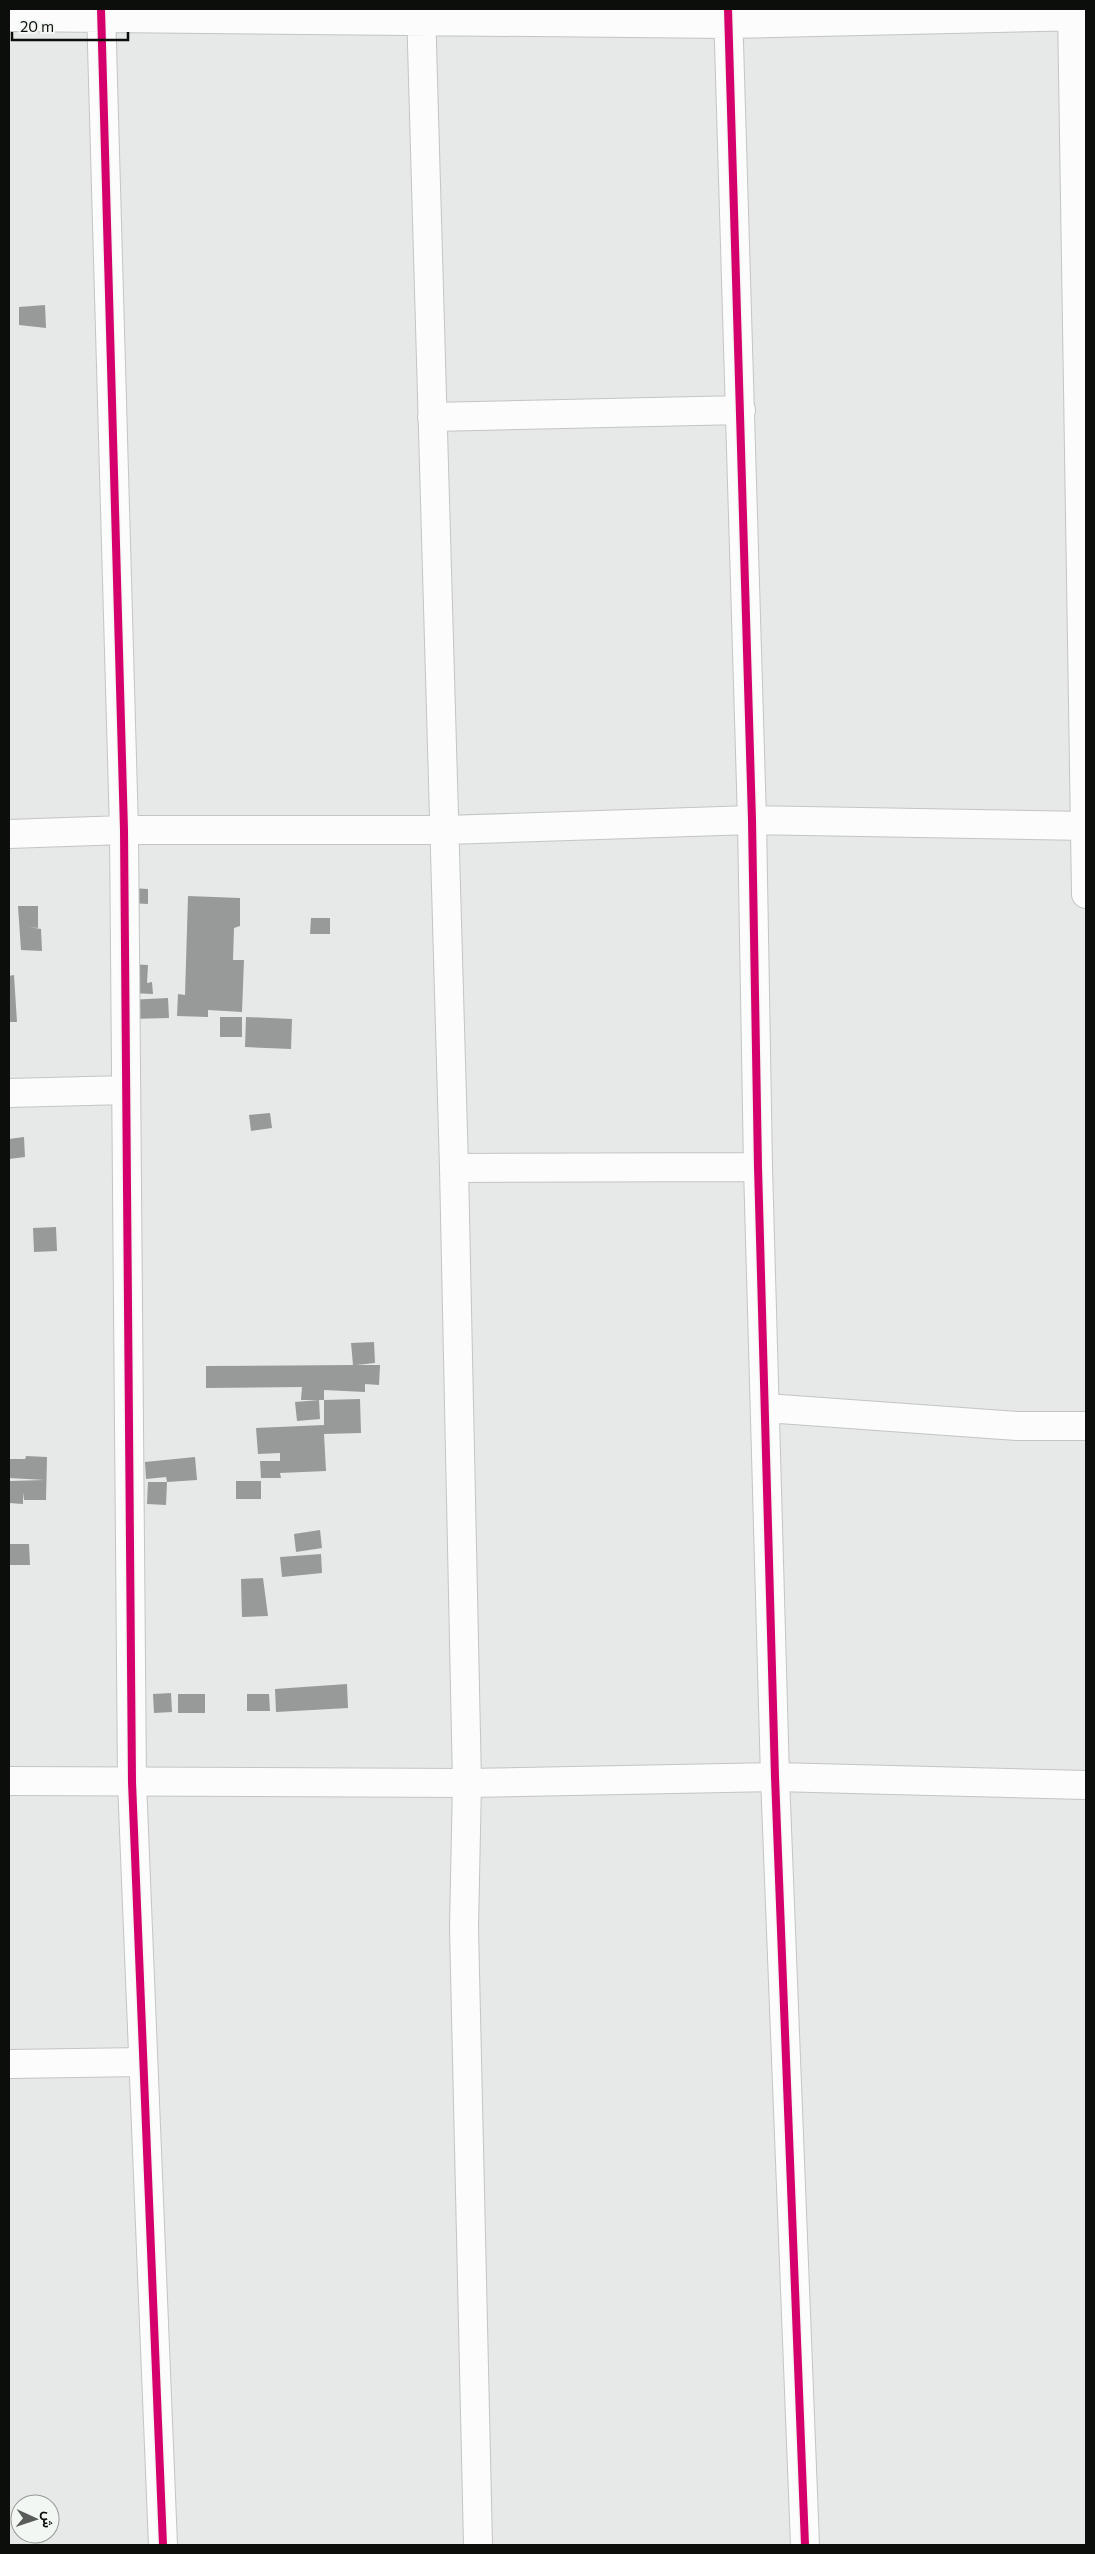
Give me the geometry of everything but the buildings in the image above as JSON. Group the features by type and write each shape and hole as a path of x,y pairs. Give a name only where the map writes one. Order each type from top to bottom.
{"street":[{"path":"101,13 124,830 132,1782 163,2545"},
{"path":"9,17 101,13 728,16 1076,14 1086,894"},
{"path":"421,14 446,830 454,1168 467,1783 464,1927 478,2545"},
{"path":"728,16 752,820 758,1167 766,1408 774,1777 805,2545"},
{"path":"432,417 741,410"},
{"path":"9,834 124,830 446,830 752,820 1085,826"},
{"path":"9,1094 126,1090"},
{"path":"454,1168 758,1167"},
{"path":"766,1408 1017,1426 1086,1426"},
{"path":"9,1781 467,1783 774,1777 1086,1786"},
{"path":"9,2064 143,2062"}],"cycle path":[{"path":"101,9 124,830 132,1782 163,2545"},
{"path":"728,9 752,820 758,1167 775,1777 805,2545"}]}
